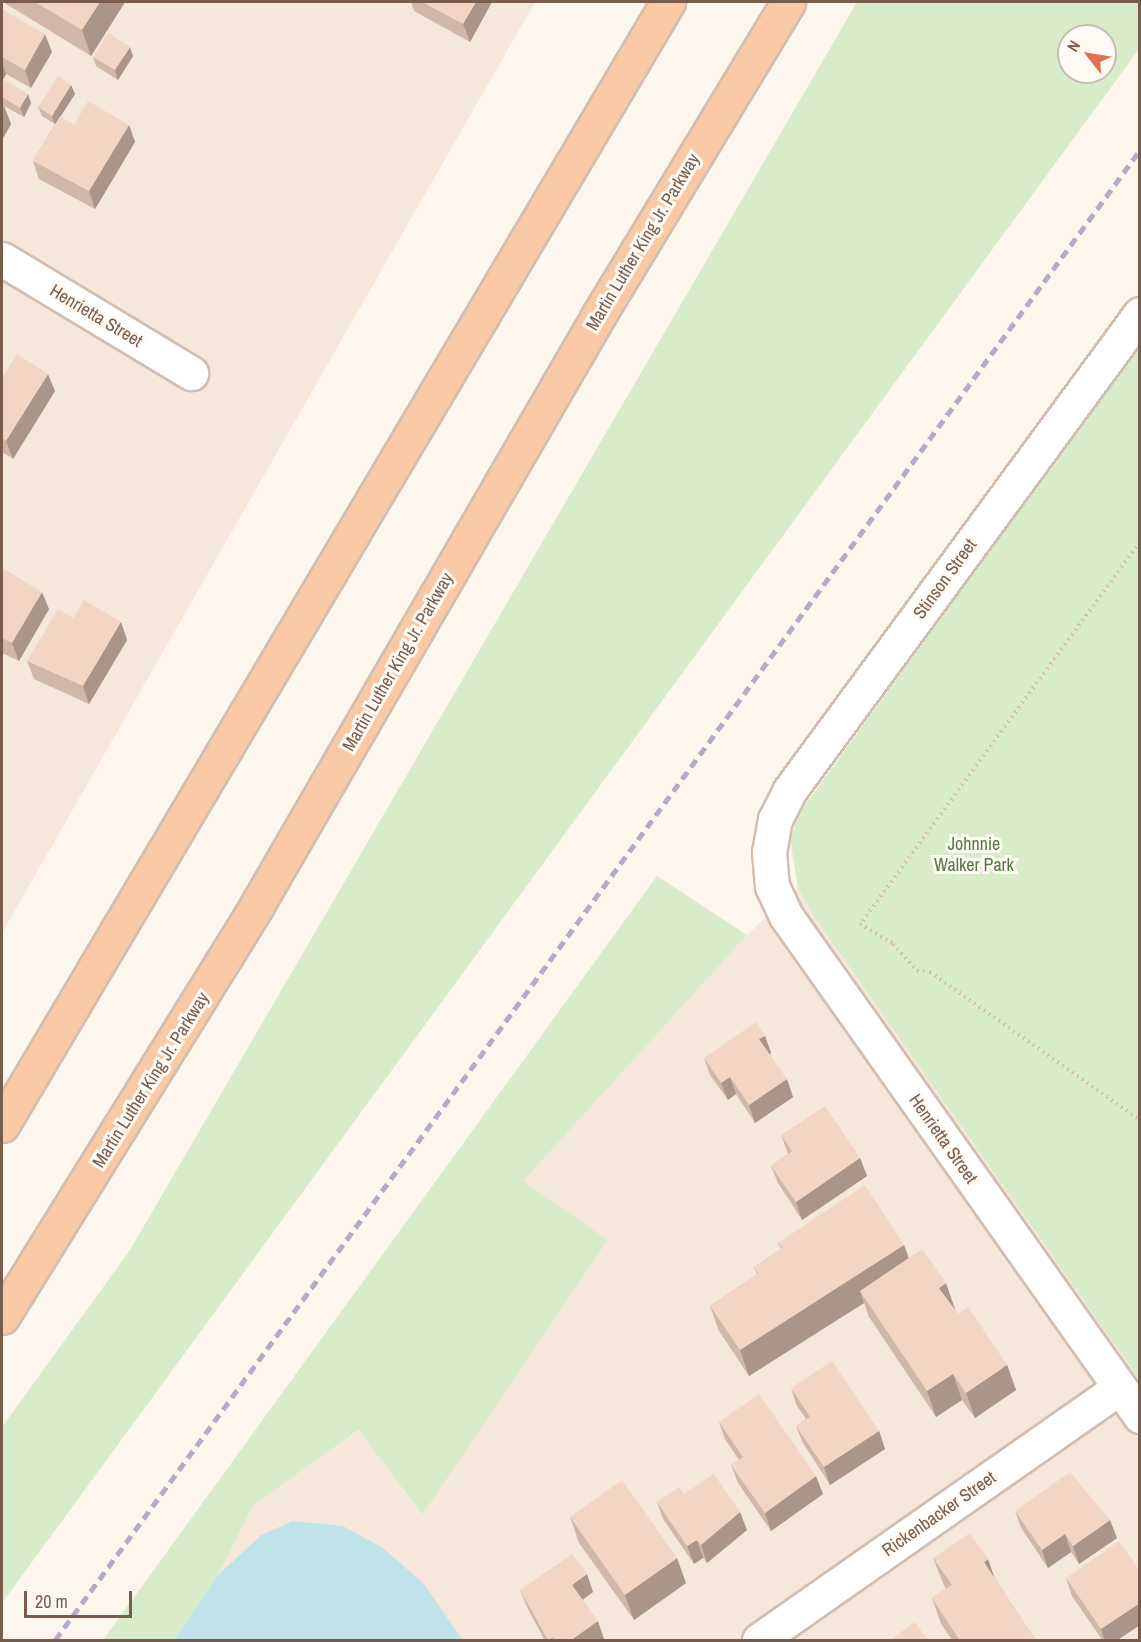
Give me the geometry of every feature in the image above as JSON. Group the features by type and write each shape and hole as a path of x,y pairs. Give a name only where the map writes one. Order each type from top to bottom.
{"highway":[{"path":"2,1125 668,2"},
{"name":"Martin Luther King Jr. Parkway","path":"2,1317 257,905 600,313 788,2"}],"street":[{"name":"Henrietta Street","path":"2,259 191,373"},
{"name":"Stinson Street","path":"769,852 775,819 790,789 1140,314"},
{"name":"Henrietta Street","path":"769,852 772,886 786,916 1140,1416"},
{"name":"Rickenbacker Street","path":"759,1641 1119,1388"}],"path":[{"path":"1140,543 860,924 893,944 916,971 930,972 1140,1120"}],"shaded area":[{"path":"2,2 535,2 2,933"},
{"path":"798,888 1139,1379 1139,1640 463,1640 424,1584 260,1536 218,1575 252,1505 360,1430 421,1515 608,1240 522,1181 747,935"}],"green space":[{"path":"857,2 1139,2 1139,49 1117,79 1117,24 1057,24 1057,84 1113,84 2,1603 2,1427 130,1250"},
{"name":"Johnnie Walker Park","path":"1139,346 1139,1379 816,919 798,888 790,839 800,812"},
{"path":"657,876 747,935 523,1181 608,1240 422,1515 359,1430 253,1505 218,1575 174,1640 103,1640"}],"water":[{"path":"292,1521 343,1526 383,1548 424,1584 463,1640 174,1640 218,1575 260,1536"}],"building":[{"path":"35,2 100,2 82,30"},
{"path":"422,2 476,2 463,24"},
{"path":"2,9 45,34 25,70 2,57"},
{"path":"108,33 130,47 115,70 93,57"},
{"path":"58,76 71,85 52,116 38,107"},
{"path":"3,79 28,94 20,108 2,97"},
{"path":"88,101 129,125 89,191 33,161 60,116 74,125"},
{"path":"17,354 48,374 6,441 2,438 2,378"},
{"path":"4,569 42,592 12,643 2,638 2,574"},
{"path":"84,600 121,622 83,686 27,661 58,609 73,618"},
{"path":"756,1022 765,1036 759,1039 787,1079 749,1105 730,1077 721,1083 704,1058"},
{"path":"825,1106 860,1158 796,1202 771,1166 792,1151 781,1135"},
{"path":"865,1185 904,1245 740,1350 710,1306 758,1273 754,1267 782,1248 778,1243"},
{"path":"922,1249 946,1283 939,1288 958,1314 968,1307 1007,1365 966,1393 953,1374 927,1391 860,1291"},
{"path":"832,1361 879,1431 824,1467 796,1426 810,1417 791,1388"},
{"path":"759,1394 816,1476 765,1513 731,1465 743,1457 719,1422"},
{"path":"1070,1472 1110,1520 1073,1546 1065,1534 1042,1550 1015,1511"},
{"path":"714,1474 740,1512 701,1545 697,1540 687,1546 657,1502 679,1487 684,1494"},
{"path":"622,1480 677,1558 625,1595 570,1517"},
{"path":"970,1533 988,1559 984,1562 1036,1641 960,1641 932,1598 952,1585 933,1558"},
{"path":"1119,1541 1140,1571 1140,1603 1101,1629 1066,1578"},
{"path":"572,1554 587,1574 572,1585 598,1621 570,1641 555,1641 553,1637 548,1640 520,1590"},
{"path":"915,1622 928,1641 889,1641"}],"railway":[{"path":"55,1640 1140,150"}]}
